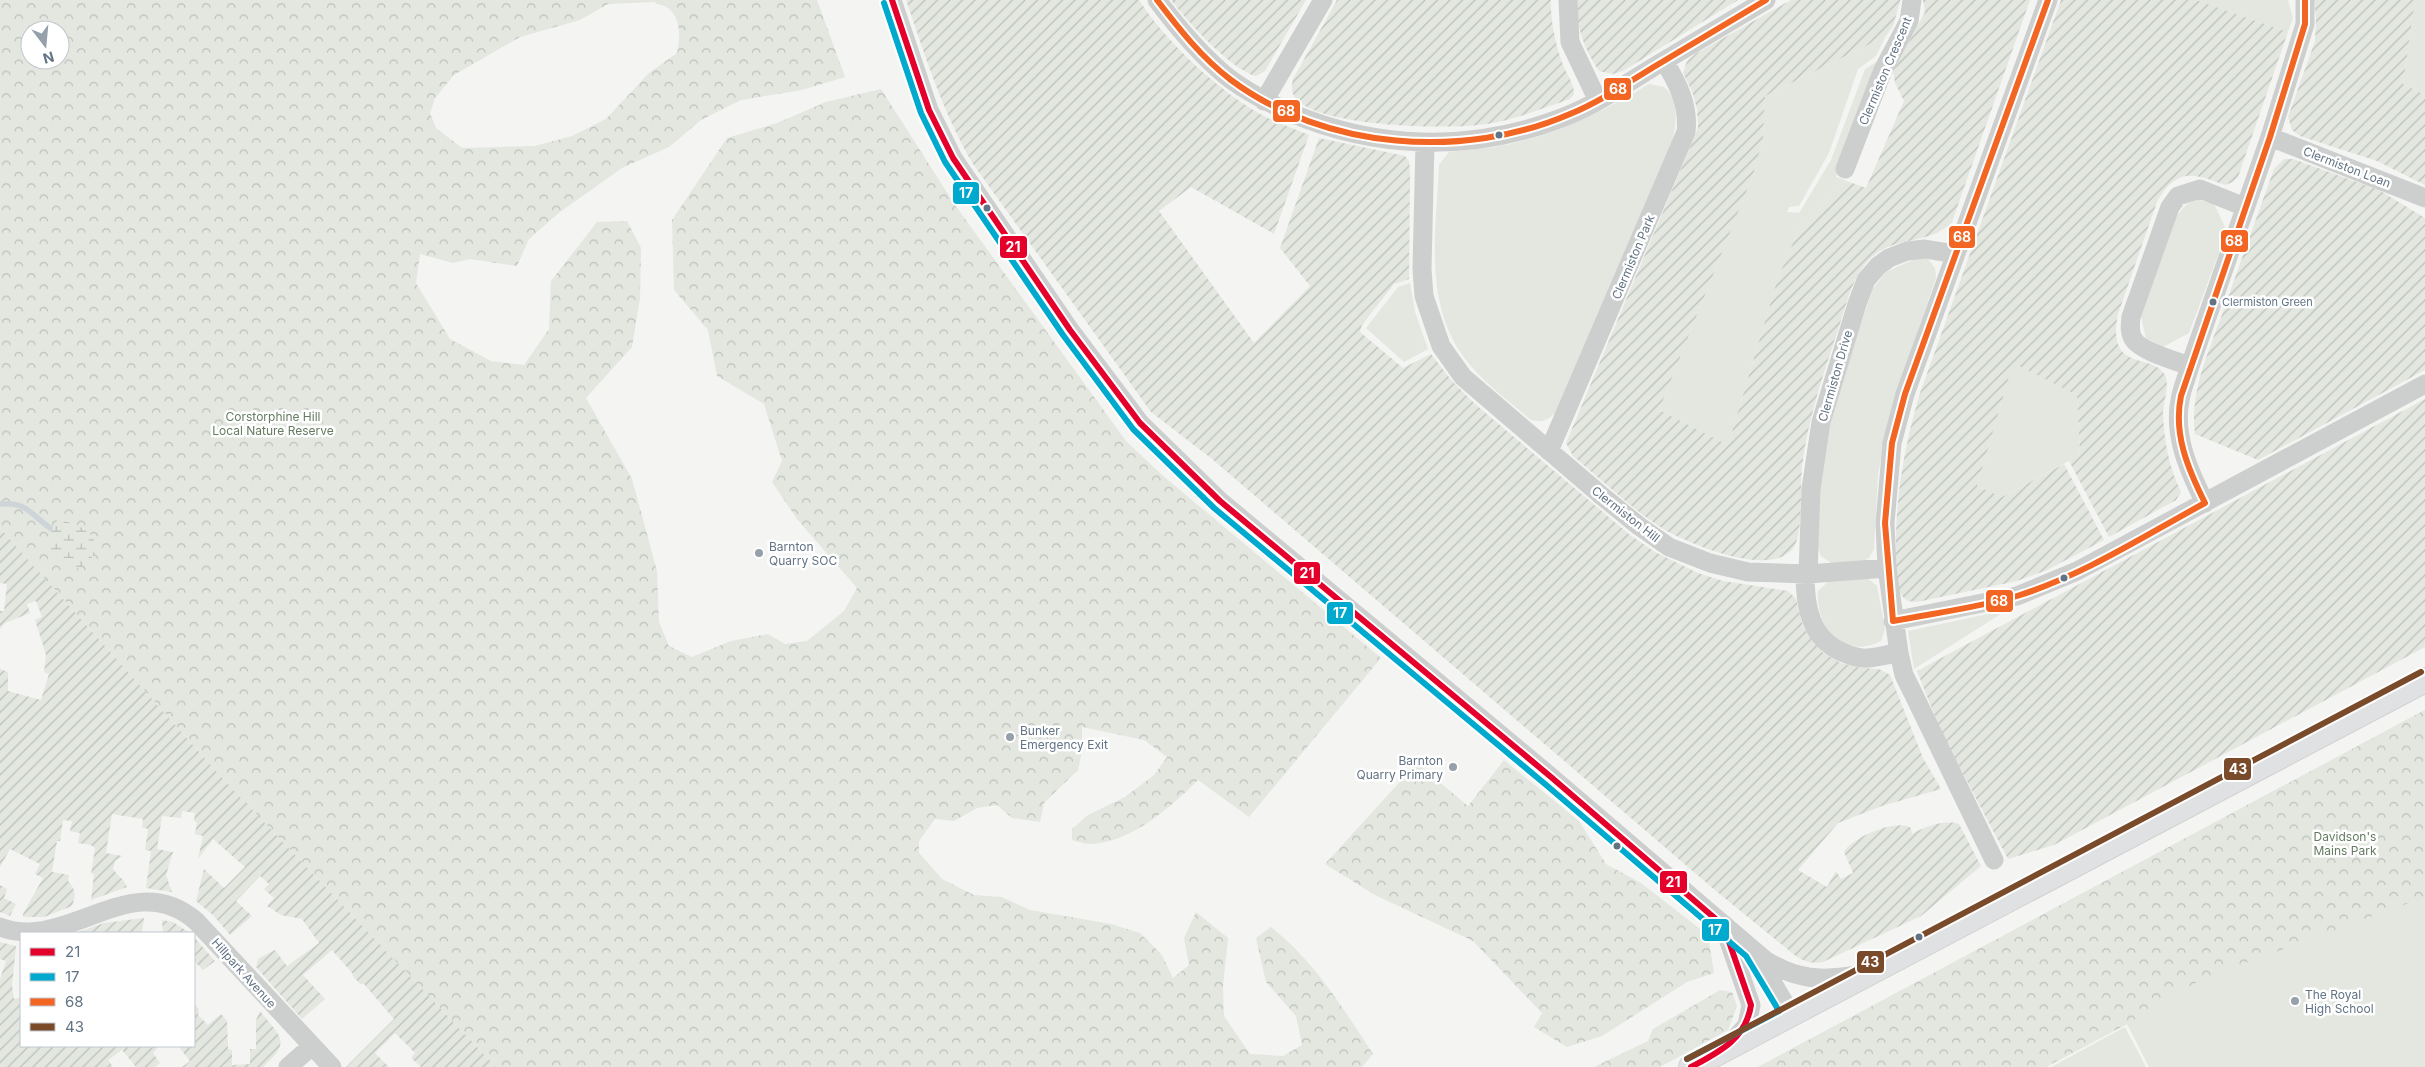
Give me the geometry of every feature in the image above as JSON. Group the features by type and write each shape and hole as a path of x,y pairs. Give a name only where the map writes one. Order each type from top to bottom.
{"main road":[{"path":"1691,1067 2425,680"}],"street":[{"path":"892,0 929,110 953,158 1070,330 1140,423 1220,502 1551,777 1753,950 1780,969 1806,977 1840,978 1873,971"},
{"path":"1157,0 1175,24 1218,69 1264,101 1319,124 1353,134 1392,141 1425,143 1502,137 1556,120 1598,101 1766,0"},
{"path":"1264,101 1323,0"},
{"path":"1568,0 1570,42 1598,101"},
{"name":"Clermiston Crescent","path":"1844,169 1883,70 1908,21 1912,0"},
{"path":"1994,860 1904,675 1893,621 1886,523 1892,443 1905,394 2048,0"},
{"path":"2205,502 2189,470 2180,434 2180,401 2244,207 2270,137 2305,24 2305,0"},
{"name":"Clermiston Park","path":"1549,451 1686,132 1688,119 1684,103 1679,87 1664,61"},
{"name":"Clermiston Loan","path":"2270,137 2425,198"},
{"name":"Clermiston Hill","path":"1425,143 1422,276 1424,296 1440,346 1463,377 1639,526 1670,547 1710,563 1734,569 1778,574 1806,574 1888,568"},
{"path":"2190,366 2142,347 2134,340 2130,331 2131,317 2170,207 2178,196 2200,189 2244,207"},
{"name":"Clermiston Drive","path":"1899,653 1867,658 1852,657 1834,648 1818,634 1811,621 1805,592 1810,489 1821,422 1866,280 1878,266 1889,258 1907,251 1926,249 1955,254"},
{"path":"1893,621 2017,596 2047,584 2105,557 2425,384"},
{"name":"Hillpark Avenue","path":"34,932 136,902 163,902 179,908 196,920 332,1067"},
{"path":"1718,921 1727,936 1751,1005 1747,1025 1726,1048"},
{"name":"Hillpark Avenue","path":"0,927 26,932"},
{"path":"1753,950 1791,1014"},
{"path":"288,1067 312,1046"}],"green space":[{"name":"Corstorphine Hill Local Nature Reserve","path":"0,0 817,0 845,77 802,90 741,100 701,120 669,147 622,168 560,212 529,239 517,266 470,259 453,263 420,254 416,283 450,339 491,361 524,365 549,329 551,281 597,222 627,221 641,248 640,298 632,347 586,398 632,479 657,571 659,622 669,646 692,657 731,641 768,634 785,644 807,641 844,611 857,588 797,519 772,482 782,461 764,404 717,376 708,330 674,290 672,220 727,138 777,123 826,102 881,89 955,205 1126,441 1162,475 1381,658 1249,817 1198,780 1163,812 1136,830 1106,842 1091,844 1072,840 1072,829 1088,815 1125,797 1154,775 1167,757 1144,740 1082,727 1082,751 1078,770 1044,803 1040,822 1012,818 997,805 977,808 954,821 935,819 919,841 919,853 942,879 974,895 1002,897 1030,910 1111,924 1140,933 1162,955 1173,978 1189,965 1184,938 1196,912 1228,938 1223,986 1224,1016 1250,1054 1283,1056 1302,1045 1296,1016 1266,982 1256,938 1271,927 1301,955 1327,986 1373,1054 1362,1067 496,1067 225,781 0,528","holes":["654,2 668,8 678,23 679,42 677,53 649,73 606,119 572,136 535,146 462,148 436,128 430,113 435,98 454,75 520,37 580,20 608,4"]},
{"path":"906,0 1139,0 1150,16 1179,49 1213,81 1266,117 1309,135 1274,234 1191,187 1159,211 1254,343 1310,286 1280,248 1319,138 1405,156 1409,161 1410,171 1409,279 1394,284 1362,325 1360,332 1403,368 1431,354 1452,381 1475,404 1630,535 1655,552 1698,573 1723,581 1788,591 1796,599 1803,627 1822,652 1841,663 1861,668 1879,669 1890,675 1923,758 1941,789 1882,806 1838,823 1798,870 1827,887 1836,871 1841,879 1853,873 1844,852 1855,841 1885,828 1904,826 1911,828 1912,834 1928,826 1947,822 1959,824 1981,866 1921,916 1823,962 1810,962 1797,957 1716,891 1212,459 1151,412 973,164 962,145 944,104"},
{"path":"1171,0 1306,0 1265,71 1256,76 1234,65 1222,55 1198,32"},
{"path":"1337,0 1551,0 1551,16 1556,42 1563,65 1573,86 1574,94 1570,99 1518,117 1469,126 1417,126 1359,121 1311,109 1295,98 1292,82"},
{"path":"1577,0 1738,0 1623,71 1613,74 1599,71 1589,55 1579,28"},
{"path":"1791,0 1900,0 1900,2 1893,26 1886,36 1765,96 1763,139 1753,175 1659,410 1728,445 1777,281 1797,233 1847,181 1866,188 1904,101 1895,83 1893,71 1925,12 1923,0 2030,0 1952,222 1930,236 1892,245 1880,251 1869,260 1855,280 1822,380 1808,431 1802,466 1798,538 1795,545 1785,555 1770,560 1752,560 1712,550 1665,530 1630,505 1573,456 1566,443 1698,128 1697,109 1692,91 1683,73 1687,61 1695,54"},
{"path":"2061,0 2196,0 2288,32 2238,177 2233,182 2225,185 2195,176 2179,178 2171,183 2157,202 2118,314 2116,333 2119,346 2124,354 2159,368 2165,375 2167,389 2163,413 2165,434 2170,463 2181,492 2176,500 2109,537 2069,461 2080,455 2077,395 2013,363 1977,486 2002,497 2064,464 2104,540 2047,570 2017,581 1917,602 1908,601 1900,593 1898,587 1896,534 1899,493 1914,413"},
{"path":"2196,0 2288,0 2293,18 2288,32"},
{"path":"2314,0 2415,0 2403,84 2425,95 2425,185 2377,161 2300,136 2292,130 2288,117 2315,41 2316,18"},
{"path":"2415,0 2425,0 2425,95 2403,84"},
{"path":"1886,36 1876,56 1858,69 1829,153 1799,206 1789,207 1787,212 1799,213 1831,160 1865,69 1876,62 1836,177 1847,181 1797,233 1777,281 1728,445 1659,410 1753,175 1763,139 1765,96"},
{"path":"1649,84 1664,87 1672,98 1676,120 1672,141 1556,412 1545,420 1531,420 1492,387 1471,366 1455,344 1445,321 1435,270 1439,165 1449,152 1515,143 1555,131 1612,105"},
{"path":"2284,159 2293,159 2379,190 2425,218 2425,370 2258,460 2195,434 2195,401 2202,369 2274,169"},
{"path":"2196,199 2214,204 2225,227 2226,234 2189,333 2163,347 2146,338 2141,317 2177,215 2187,204"},
{"path":"1915,259 1928,259 1935,268 1936,278 1893,403 1878,474 1874,549 1869,558 1860,562 1833,564 1821,556 1818,548 1820,483 1830,424 1848,361 1873,289 1886,272"},
{"path":"1410,283 1415,312 1428,349 1404,362 1366,328 1398,287"},
{"path":"2013,362 2077,395 2080,455 2002,497 1977,486"},
{"path":"2425,399 2425,647 2054,845 2008,859 1942,734 1917,671"},
{"path":"58,520 72,523 84,529 96,544 97,552 81,569 53,555 49,536 54,524"},
{"path":"0,528 225,781 496,1067 421,1067 411,1058 415,1053 395,1033 375,1053 389,1067 346,1067 394,1019 364,984 360,984 332,950 303,975 325,999 302,1019 256,967 258,959 275,950 287,966 319,943 302,919 281,915 267,906 274,898 264,889 269,884 260,876 236,901 252,916 230,935 213,915 196,901 204,869 224,888 245,867 213,839 198,859 203,836 195,834 197,822 194,821 195,813 182,811 181,818 162,816 157,849 173,852 166,875 172,892 146,888 151,851 145,850 148,829 142,827 143,819 112,814 106,853 122,856 115,861 113,869 127,887 91,900 94,874 91,874 95,848 91,845 78,843 80,833 70,831 72,821 63,820 60,841 57,841 52,872 69,875 68,881 73,887 74,893 72,906 44,917 23,917 43,878 35,874 40,864 10,849 0,867 0,669 8,672 8,691 41,700 49,674 44,672 46,655 35,620 42,617 36,601 27,604 30,613 5,623 0,629 0,611 4,611 7,584 0,583"},
{"path":"1866,577 1877,586 1885,629 1881,641 1868,646 1856,646 1844,643 1827,628 1818,605 1818,591 1829,581"},
{"path":"2007,610 1914,669 1908,631"},
{"name":"Davidson's Mains Park","path":"2425,710 2425,1067 2149,1067 2127,1024 2046,1067 1758,1067"},
{"name":"Davidson's Mains Park","path":"2425,710 2425,897 2202,979 2127,1024 2046,1067 1758,1067"},
{"path":"1504,760 1579,821 1606,864 1641,883 1708,935 1714,973 1687,982 1602,1036 1567,1047 1534,1027 1542,1013 1473,941 1375,895 1325,864 1417,763 1468,806"},
{"path":"0,885 7,889 4,898 16,904 10,916 0,912"},
{"path":"144,918 142,932 79,932 104,923"},
{"path":"162,920 173,922 188,932 163,932"},
{"path":"195,938 215,961 203,970 195,962"},
{"path":"0,942 16,946 12,986 14,999 20,998 20,1047 158,1047 153,1053 160,1063 155,1067 136,1067 122,1050 108,1060 113,1067 0,1067 0,979 6,961 0,959"},
{"path":"1720,990 1732,992 1737,1006 1728,1030 1660,1067 1594,1067 1648,1041 1653,1029"},
{"path":"195,1005 199,1009 198,1015 208,1025 221,1014 227,1021 228,1049 232,1050 232,1065 250,1064 250,1049 256,1049 256,1020 260,1011 280,1039 278,1051 263,1067 182,1067 190,1061 179,1047 195,1047"},
{"path":"2125,1027 2146,1067 2051,1067"}],"waterway":[{"path":"0,504 23,507 50,528"}],"transit line":[{"name":"21","path":"892,0 929,110 953,158 1070,330 1140,423 1220,501 1551,777 1718,921 1727,936 1751,1005 1748,1017 1737,1036 1721,1050 1691,1067"},
{"name":"68","path":"1157,0 1182,32 1210,62 1231,80 1268,103 1309,121 1352,134 1396,140 1441,142 1486,138 1529,129 1570,114 1612,92 1766,0"},
{"name":"68","path":"2048,0 1905,394 1892,443 1885,523 1893,621 1987,604 2042,587 2090,566 2205,503 2188,464 2181,438 2179,424 2181,396 2270,137 2305,24 2305,0"},
{"name":"17","path":"884,3 921,113 945,162 1063,335 1133,429 1214,508 1545,784 1746,956 1779,1011 1687,1059"},
{"name":"43","path":"1687,1059 2421,672"}],"place":[{"name":"Clermiston Green","path":"2213,302"},
{"name":"Barnton Quarry SOC","path":"759,553"},
{"name":"Bunker Emergency Exit","path":"1010,737"},
{"name":"Barnton Quarry Primary","path":"1453,767"},
{"name":"The Royal High School","path":"2295,1001"}]}
